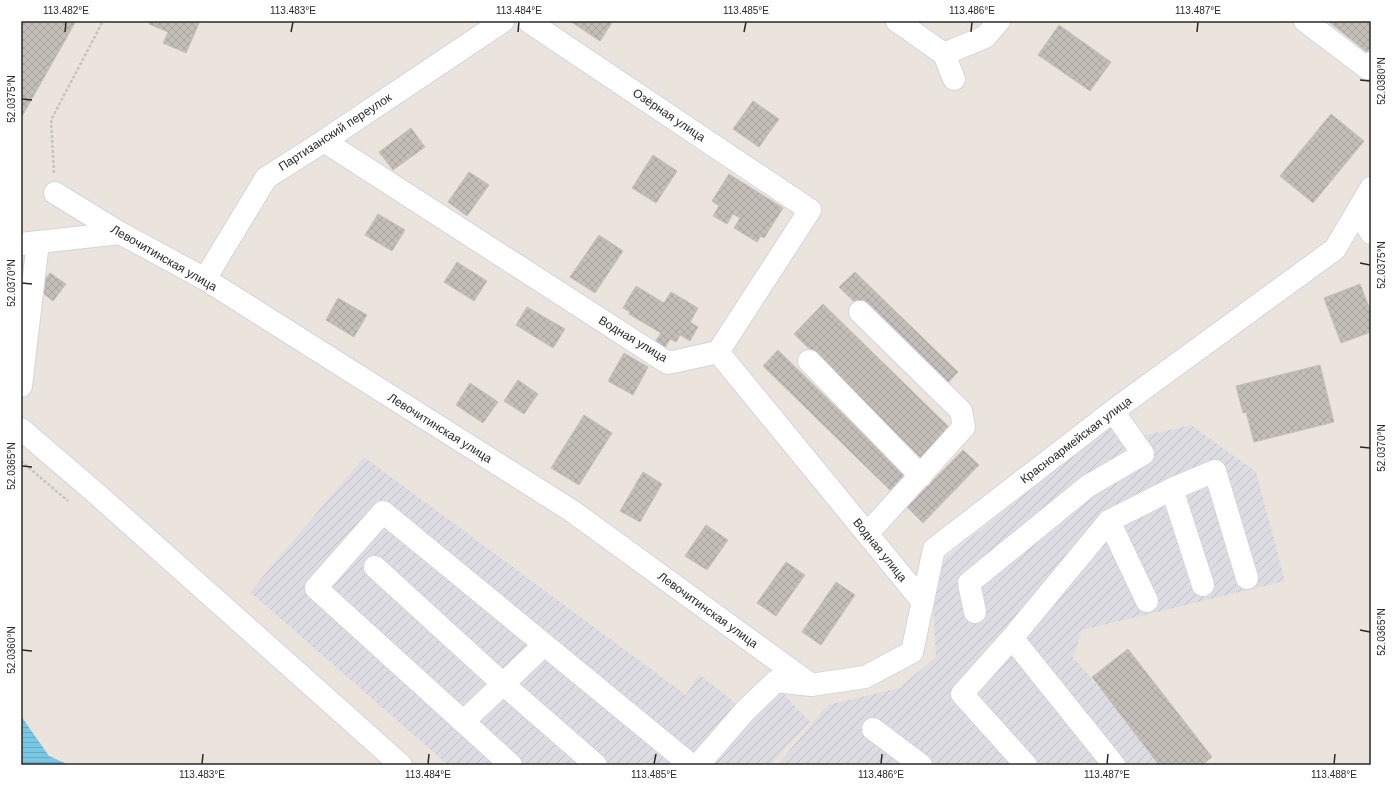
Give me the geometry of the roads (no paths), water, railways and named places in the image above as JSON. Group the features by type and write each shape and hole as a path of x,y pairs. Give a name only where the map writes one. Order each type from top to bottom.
{"street":[{"name":"Партизанский переулок","path":"205,279 266,178 503,21"},
{"name":"Озёрная улица","path":"528,21 810,210 718,352"},
{"path":"897,21 944,54 954,79"},
{"path":"944,54 986,38 999,21"},
{"path":"1305,21 1367,68 1371,63"},
{"name":"Водная улица","path":"324,141 668,363 718,352 923,602"},
{"name":"Красноармейская улица","path":"698,765 744,711 776,681 811,685 865,677 912,652 934,549 1113,411 1335,249 1371,188"},
{"name":"Левочитинская улица","path":"55,193 120,233 205,279 572,511 811,685"},
{"path":"1358,210 1371,233"},
{"path":"21,386 30,243 120,233"},
{"path":"860,312 961,411 964,427 867,534"},
{"path":"809,361 921,476"},
{"path":"975,612 969,583 1088,486 1143,454 1113,411"},
{"path":"21,429 98,495 401,765"},
{"path":"1026,765 962,694 1012,638 1109,522 1172,489 1215,471 1247,578"},
{"path":"1172,489 1203,585"},
{"path":"511,765 316,588 383,512 691,765"},
{"path":"1109,522 1147,601"},
{"path":"375,567 502,683 596,765"},
{"path":"1012,638 1114,765"},
{"path":"463,722 502,683 544,645"},
{"path":"873,729 922,765"}],"water":[{"path":"21,716 49,756 69,765 21,765"}]}
